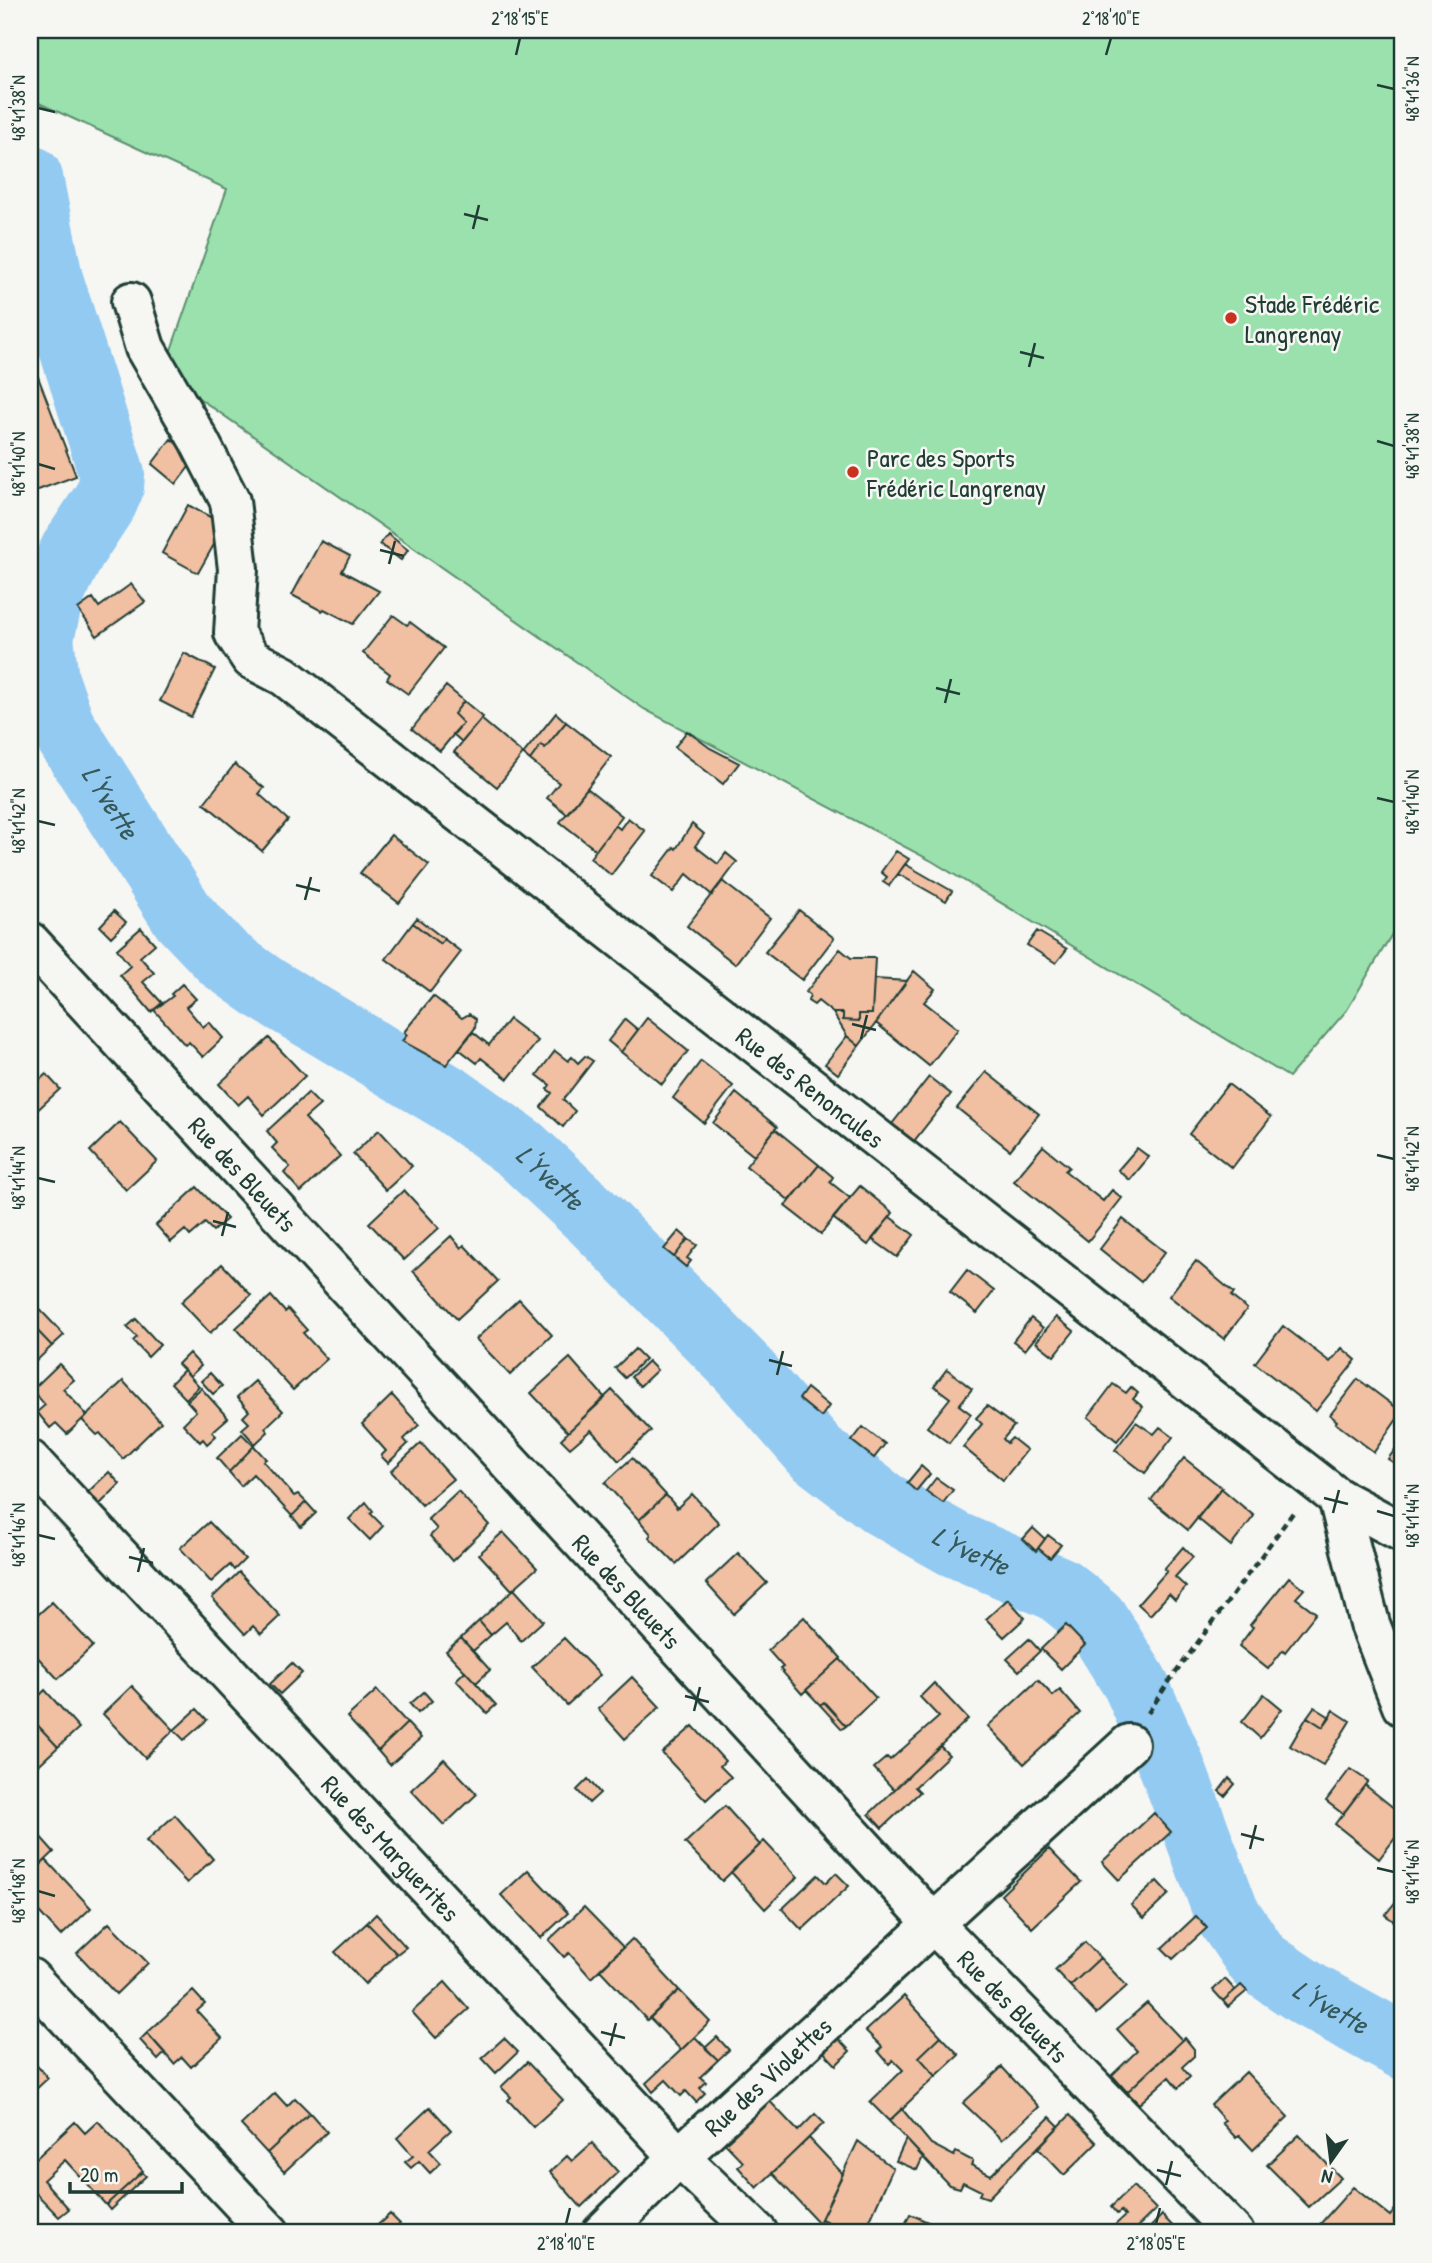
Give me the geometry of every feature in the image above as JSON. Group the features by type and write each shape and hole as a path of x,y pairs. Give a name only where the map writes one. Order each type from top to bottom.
{"street":[{"name":"Rue des Renoncules","path":"131,302 145,348 198,439 230,502 238,569 234,633 251,659 284,676 1327,1490 1402,1532"},
{"name":"Rue des Bleuets","path":"30,942 934,1924 1234,2233"},
{"name":"Rue des Marguerites","path":"30,1460 679,2157 758,2233"},
{"path":"1327,1490 1370,1625 1402,1706"},
{"name":"Rue des Violettes","path":"602,2233 679,2157 1129,1744"},
{"path":"30,1978 270,2233"}],"path":[{"path":"1166,1686 1327,1490"}],"green space":[{"name":"Parc des Sports Frédéric Langrenay","path":"30,30 1402,30 1402,917 1347,1010 1289,1077 930,860 644,709 163,373 227,189 30,99"}],"building":[{"path":"30,356 76,476 30,493"},
{"path":"171,439 195,459 176,484 152,464"},
{"path":"188,505 225,525 198,573 162,553"},
{"path":"388,534 408,550 401,560 380,544"},
{"path":"321,541 350,556 342,571 379,591 353,624 292,595"},
{"path":"131,584 145,602 97,636 78,609 93,598 99,607"},
{"path":"393,615 407,625 410,622 444,648 408,694 387,679 390,674 363,653"},
{"path":"184,653 215,669 191,717 160,701"},
{"path":"446,686 464,701 454,714 463,723 440,751 412,729"},
{"path":"464,701 483,717 462,742 453,734 463,723 454,714"},
{"path":"556,713 566,722 545,748 541,745 530,760 523,754"},
{"path":"481,719 523,754 497,787 454,752"},
{"path":"566,722 611,757 567,814 547,798 559,783 530,760 541,745 545,748"},
{"path":"687,731 710,748 739,763 723,784 675,747"},
{"path":"235,764 264,788 259,794 288,820 262,851 204,803"},
{"path":"587,788 622,816 596,850 560,822"},
{"path":"628,818 645,831 611,875 590,858 615,825 620,829"},
{"path":"692,824 704,834 695,846 718,864 726,853 737,862 712,895 687,874 673,892 652,876 674,847 676,849"},
{"path":"391,835 429,865 399,903 360,873"},
{"path":"896,851 909,859 889,886 883,882 887,877 881,872"},
{"path":"905,864 952,891 946,901 898,874"},
{"path":"722,881 770,918 735,964 687,926"},
{"path":"799,910 834,938 802,980 765,952"},
{"path":"114,911 126,922 111,937 100,926"},
{"path":"417,918 444,939 440,944 413,923"},
{"path":"413,923 440,944 444,939 461,952 430,992 386,959"},
{"path":"141,928 155,944 140,957 154,973 143,982 162,1003 151,1012 120,975 130,966 117,949"},
{"path":"1037,931 1067,949 1056,963 1027,945"},
{"path":"840,949 851,958 875,958 872,1014 859,1014 859,1021 843,1020 843,1013 833,1013 818,1001 814,1005 808,1001 810,995 806,992"},
{"path":"914,971 935,989 924,1002 958,1029 929,1066 876,1023"},
{"path":"874,979 907,981 859,1046 847,1036 833,1013 843,1013 843,1020 859,1021 859,1014 872,1014"},
{"path":"182,984 196,999 186,1007 203,1027 209,1022 223,1038 203,1057 189,1042 185,1045 154,1010 173,996 171,994"},
{"path":"433,996 462,1018 469,1014 476,1019 475,1028 446,1065 402,1041 407,1035 404,1032"},
{"path":"647,1018 688,1051 662,1084 621,1052"},
{"path":"509,1019 538,1041 508,1079 481,1058 477,1063 459,1049 473,1032 489,1045"},
{"path":"625,1019 638,1030 621,1052 608,1041"},
{"path":"847,1036 859,1046 838,1074 825,1064"},
{"path":"269,1038 305,1076 264,1115 248,1096 238,1105 219,1084"},
{"path":"555,1051 568,1061 572,1057 578,1063 585,1056 593,1061 563,1100 575,1111 563,1127 541,1107 552,1093 547,1089 550,1085 537,1075"},
{"path":"701,1061 733,1086 704,1123 673,1098"},
{"path":"986,1072 1039,1114 1010,1150 957,1108"},
{"path":"46,1074 60,1089 30,1117 30,1089"},
{"path":"929,1077 951,1094 914,1141 892,1124"},
{"path":"1228,1084 1271,1117 1232,1168 1189,1134"},
{"path":"308,1093 320,1105 305,1118 340,1156 301,1192 284,1173 290,1167 272,1148 277,1143 267,1131"},
{"path":"736,1093 777,1127 754,1156 713,1123"},
{"path":"120,1122 157,1161 126,1190 90,1151"},
{"path":"775,1129 819,1165 790,1201 746,1166"},
{"path":"379,1130 412,1166 386,1190 353,1154"},
{"path":"1043,1146 1069,1167 1065,1171 1103,1201 1112,1190 1122,1198 1088,1241 1014,1181"},
{"path":"1137,1148 1149,1157 1130,1180 1118,1170"},
{"path":"819,1165 833,1177 830,1182 850,1198 821,1234 785,1206"},
{"path":"860,1186 893,1213 868,1245 833,1218"},
{"path":"197,1187 227,1219 213,1231 205,1223 190,1236 185,1230 171,1242 156,1225"},
{"path":"404,1190 439,1228 404,1260 369,1223"},
{"path":"890,1217 914,1235 897,1257 872,1239"},
{"path":"1123,1219 1165,1252 1141,1282 1100,1249"},
{"path":"679,1231 688,1239 674,1257 664,1249"},
{"path":"451,1236 461,1248 464,1245 498,1281 457,1319 413,1271"},
{"path":"688,1239 697,1245 687,1258 691,1261 686,1267 674,1257"},
{"path":"1196,1261 1234,1293 1231,1296 1247,1309 1224,1339 1169,1296"},
{"path":"222,1264 251,1295 210,1333 181,1302"},
{"path":"967,1270 994,1291 977,1313 950,1292"},
{"path":"271,1296 285,1312 288,1309 307,1330 303,1333 327,1359 293,1390 236,1328"},
{"path":"30,1299 64,1335 52,1346 30,1323"},
{"path":"519,1299 552,1335 510,1375 476,1339"},
{"path":"1056,1317 1074,1331 1054,1356 1036,1342"},
{"path":"1031,1318 1043,1328 1025,1350 1013,1341"},
{"path":"136,1319 160,1345 148,1357 133,1341 137,1337 127,1327"},
{"path":"30,1323 52,1346 30,1367"},
{"path":"1283,1326 1330,1362 1342,1348 1356,1360 1316,1411 1255,1363"},
{"path":"635,1349 645,1359 625,1378 615,1368"},
{"path":"189,1353 201,1366 190,1376 178,1364"},
{"path":"570,1358 605,1398 568,1432 531,1393"},
{"path":"648,1361 657,1370 640,1386 631,1377"},
{"path":"59,1364 74,1380 63,1389 87,1415 67,1434 56,1423 50,1428 37,1412 45,1405 32,1390"},
{"path":"947,1369 972,1389 959,1405 971,1414 949,1443 927,1427 950,1398 934,1386"},
{"path":"184,1370 199,1386 186,1399 171,1383"},
{"path":"210,1373 222,1386 213,1394 201,1381"},
{"path":"1358,1379 1402,1412 1374,1452 1335,1423 1337,1421 1330,1415"},
{"path":"123,1381 161,1422 123,1459 100,1433 97,1435 82,1420"},
{"path":"255,1381 283,1411 265,1428 268,1432 255,1444 242,1429 249,1423 243,1417 249,1411 237,1397"},
{"path":"1113,1384 1126,1393 1131,1387 1138,1393 1133,1399 1143,1407 1117,1441 1088,1417"},
{"path":"201,1388 228,1418 212,1432 216,1436 207,1444 203,1439 200,1442 183,1424 196,1411 187,1401"},
{"path":"807,1388 829,1406 821,1417 799,1399"},
{"path":"612,1390 651,1431 619,1461 591,1430 570,1448 561,1439"},
{"path":"392,1395 419,1425 404,1439 408,1444 388,1463 381,1456 386,1451 362,1424"},
{"path":"987,1406 1014,1426 1003,1439 1007,1443 1012,1438 1027,1450 1003,1480 963,1447 982,1424 976,1418"},
{"path":"1136,1422 1154,1434 1160,1427 1173,1437 1145,1473 1115,1450"},
{"path":"863,1427 885,1444 874,1458 852,1441"},
{"path":"242,1434 254,1446 229,1472 217,1458"},
{"path":"1402,1440 1402,1458 1397,1465 1388,1459"},
{"path":"421,1443 453,1479 422,1505 391,1471"},
{"path":"254,1446 266,1459 263,1461 294,1496 298,1494 306,1502 292,1516 253,1474 241,1486 229,1472"},
{"path":"632,1458 666,1495 639,1520 605,1483"},
{"path":"1184,1458 1222,1488 1188,1530 1151,1500"},
{"path":"921,1466 930,1474 916,1491 907,1483"},
{"path":"109,1472 120,1484 100,1504 88,1492"},
{"path":"936,1478 953,1490 943,1503 926,1491"},
{"path":"1221,1488 1254,1516 1231,1546 1197,1518"},
{"path":"458,1491 489,1525 452,1561 430,1536 437,1529 428,1519"},
{"path":"692,1494 719,1523 676,1564 649,1537 651,1534 639,1520 666,1495 677,1508"},
{"path":"306,1502 316,1513 301,1527 292,1516"},
{"path":"366,1502 373,1511 370,1513 383,1526 370,1540 349,1519"},
{"path":"209,1522 245,1559 234,1570 230,1565 211,1582 180,1548"},
{"path":"1033,1528 1045,1539 1036,1551 1023,1539"},
{"path":"503,1532 537,1568 512,1590 479,1554"},
{"path":"1048,1535 1061,1545 1050,1558 1038,1548"},
{"path":"1183,1547 1193,1557 1175,1577 1186,1587 1175,1600 1169,1594 1150,1615 1138,1604 1167,1571 1164,1569"},
{"path":"738,1553 767,1583 734,1614 706,1583"},
{"path":"239,1572 280,1616 261,1634 253,1626 245,1634 212,1598"},
{"path":"1289,1577 1304,1589 1296,1598 1316,1613 1268,1669 1239,1646 1253,1627 1250,1625"},
{"path":"514,1589 543,1621 521,1641 506,1622 491,1635 479,1621"},
{"path":"1008,1599 1025,1618 1004,1637 986,1619"},
{"path":"52,1602 93,1646 58,1679 30,1649 30,1622"},
{"path":"804,1617 841,1658 802,1694 780,1669 783,1667 768,1650"},
{"path":"479,1621 491,1635 473,1651 461,1638"},
{"path":"1066,1625 1085,1645 1061,1669 1041,1649"},
{"path":"461,1638 490,1670 476,1683 446,1651"},
{"path":"564,1638 600,1675 567,1705 532,1667"},
{"path":"1029,1639 1040,1651 1019,1671 1007,1659"},
{"path":"840,1659 876,1698 846,1726 824,1702 820,1705 806,1690"},
{"path":"292,1663 302,1673 280,1694 270,1684"},
{"path":"465,1671 496,1705 487,1713 456,1680"},
{"path":"632,1677 660,1707 625,1739 598,1709"},
{"path":"1038,1680 1053,1696 1060,1690 1080,1713 1024,1764 988,1726"},
{"path":"934,1683 968,1719 894,1790 874,1768 887,1757 890,1760 939,1717 920,1697"},
{"path":"132,1686 174,1730 145,1758 103,1714"},
{"path":"45,1690 79,1728 58,1747 30,1717 30,1705"},
{"path":"377,1690 407,1723 378,1751 347,1717"},
{"path":"424,1692 432,1701 418,1713 410,1704"},
{"path":"1264,1694 1282,1709 1260,1738 1242,1722"},
{"path":"824,1702 846,1726 842,1729 820,1705"},
{"path":"1314,1707 1330,1717 1323,1727 1307,1717"},
{"path":"197,1709 207,1720 184,1740 174,1730"},
{"path":"1333,1710 1350,1721 1323,1765 1290,1746 1307,1717 1323,1727"},
{"path":"30,1717 58,1747 31,1772 30,1771"},
{"path":"407,1723 421,1738 390,1765 378,1751"},
{"path":"693,1726 725,1761 720,1766 731,1777 706,1800 662,1753"},
{"path":"940,1746 949,1755 915,1787 920,1792 882,1828 869,1814"},
{"path":"444,1759 477,1794 444,1825 411,1790"},
{"path":"1350,1769 1368,1781 1343,1814 1326,1801"},
{"path":"1229,1778 1235,1784 1225,1796 1219,1791"},
{"path":"588,1779 600,1793 589,1803 577,1790"},
{"path":"1365,1785 1395,1809 1402,1802 1402,1829 1379,1859 1335,1824"},
{"path":"725,1806 760,1845 722,1881 685,1843"},
{"path":"1154,1813 1171,1832 1119,1880 1102,1862"},
{"path":"175,1815 213,1859 187,1883 146,1841"},
{"path":"30,1825 54,1852 30,1875"},
{"path":"764,1841 798,1877 765,1909 731,1872"},
{"path":"1049,1849 1081,1882 1032,1928 1001,1895"},
{"path":"46,1860 91,1908 61,1936 30,1902 30,1875"},
{"path":"528,1870 568,1913 541,1938 501,1895"},
{"path":"836,1873 849,1886 802,1930 782,1909 818,1875 826,1883"},
{"path":"1157,1881 1169,1894 1144,1918 1131,1905"},
{"path":"1401,1895 1402,1897 1401,1926 1385,1915"},
{"path":"584,1907 623,1947 591,1978 569,1953 564,1957 549,1940"},
{"path":"376,1914 406,1947 397,1954 367,1923"},
{"path":"1196,1916 1207,1928 1173,1959 1162,1948"},
{"path":"109,1923 148,1963 116,1994 77,1953"},
{"path":"367,1923 397,1954 365,1984 335,1952"},
{"path":"632,1939 679,1990 647,2020 600,1970"},
{"path":"1085,1942 1100,1958 1070,1986 1055,1970"},
{"path":"1100,1958 1127,1986 1096,2014 1070,1986"},
{"path":"1225,1979 1235,1990 1223,2001 1213,1990"},
{"path":"445,1982 469,2009 436,2038 412,2012"},
{"path":"1241,1985 1247,1991 1228,2007 1223,2001"},
{"path":"679,1990 710,2022 681,2050 650,2018"},
{"path":"193,1991 205,2004 197,2011 222,2038 191,2067 182,2057 174,2064 147,2033"},
{"path":"904,1996 941,2036 919,2057 936,2076 889,2121 870,2102 903,2070 893,2060 889,2064 878,2051 882,2047 866,2031"},
{"path":"1147,2003 1182,2040 1127,2092 1112,2075 1137,2051 1117,2029"},
{"path":"830,2030 850,2051 836,2065 816,2044"},
{"path":"147,2033 165,2053 158,2060 140,2040"},
{"path":"941,2036 959,2055 936,2076 919,2057"},
{"path":"695,2037 718,2060 700,2077 706,2082 700,2088 705,2093 696,2102 686,2091 681,2096 666,2080 653,2092 646,2083"},
{"path":"717,2037 729,2050 718,2060 705,2048"},
{"path":"504,2038 518,2052 496,2073 482,2058"},
{"path":"1185,2038 1194,2049 1194,2056 1182,2067 1190,2077 1178,2088 1169,2077 1139,2104 1127,2092"},
{"path":"30,2058 48,2078 30,2095"},
{"path":"527,2062 563,2100 533,2127 508,2100 511,2097 501,2087"},
{"path":"1002,2067 1039,2107 1002,2140 963,2103"},
{"path":"1246,2072 1288,2117 1253,2150 1239,2135 1236,2138 1222,2123 1225,2121 1211,2105"},
{"path":"275,2093 287,2106 295,2098 310,2113 267,2153 241,2125"},
{"path":"763,2094 798,2131 815,2114 824,2123 757,2188 738,2167 743,2162 718,2136"},
{"path":"430,2107 451,2130 429,2150 441,2163 430,2173 419,2161 411,2168 405,2162 413,2156 397,2138"},
{"path":"902,2109 931,2144 954,2156 956,2152 973,2161 971,2165 991,2175 1050,2117 1059,2126 988,2198 979,2195 981,2191 963,2182 960,2188 949,2185 889,2121"},
{"path":"310,2113 327,2132 284,2172 267,2153"},
{"path":"1070,2115 1097,2143 1064,2175 1038,2148"},
{"path":"98,2121 143,2171 106,2205 65,2160 43,2180 69,2209 59,2217 30,2187 30,2164 75,2122 85,2133"},
{"path":"1299,2135 1341,2178 1309,2207 1267,2165"},
{"path":"809,2138 843,2174 819,2223 772,2173"},
{"path":"906,2139 923,2157 917,2170 896,2161"},
{"path":"858,2141 893,2168 864,2233 821,2219"},
{"path":"592,2143 618,2172 581,2207 550,2172 567,2156 572,2161"},
{"path":"142,2172 146,2176 110,2210 106,2205"},
{"path":"1133,2186 1156,2209 1131,2233 1122,2233 1115,2225 1125,2216 1121,2211 1117,2214 1111,2207"},
{"path":"1353,2187 1390,2216 1396,2208 1402,2212 1402,2229 1399,2233 1313,2232"},
{"path":"390,2214 400,2224 394,2229 398,2233 369,2233"},
{"path":"910,2214 952,2233 901,2233"},
{"path":"1162,2215 1179,2233 1145,2233"}],"waterway":[{"name":"L'Yvette","path":"30,178 50,279 112,474 111,487 105,501 73,550 51,595 41,638 46,680 62,726 184,917 224,959 266,989 450,1099 520,1149 597,1221 740,1366 816,1453 883,1504 954,1544 1058,1589 1095,1619 1135,1683 1171,1764 1227,1914 1259,1961 1309,1995 1402,2046"}],"place":[{"name":"Stade Frédéric Langrenay","path":"1231,318"},
{"name":"Parc des Sports Frédéric Langrenay","path":"853,472"}]}
